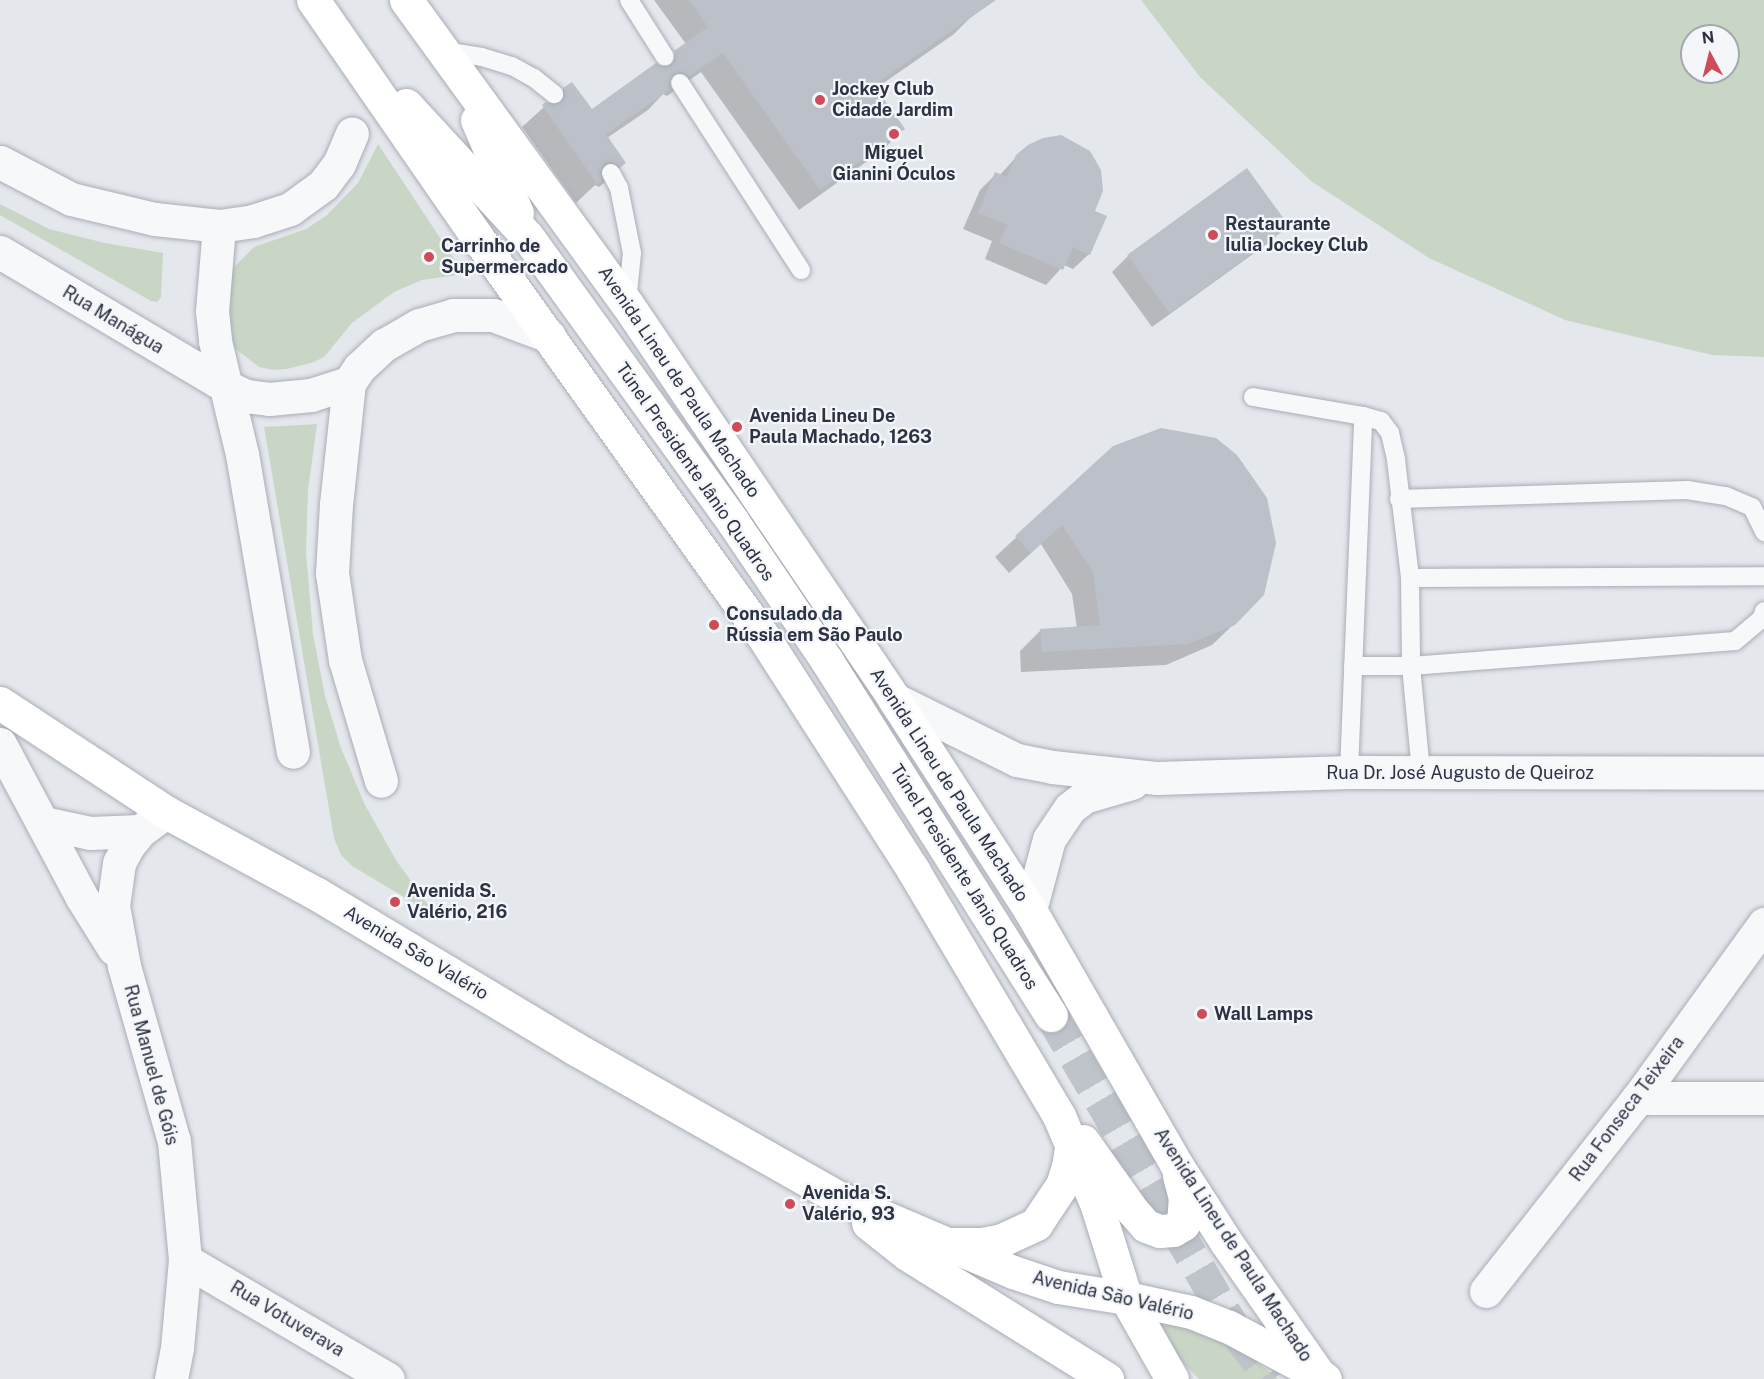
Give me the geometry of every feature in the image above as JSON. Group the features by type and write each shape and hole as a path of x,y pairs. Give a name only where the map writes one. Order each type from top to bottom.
{"main road":[{"name":"Avenida Lineu de Paula Machado","path":"406,0 627,304 894,699 1030,910 1176,1164 1322,1377"},
{"name":"Túnel Presidente Jânio Quadros","path":"317,5 527,237 733,522 827,662 1051,1015"},
{"path":"317,5 477,237 761,633 913,870 1065,1129 1099,1212 1126,1298 1172,1379"},
{"name":"Túnel Presidente Jânio Quadros","path":"448,57 527,237"},
{"name":"Avenida São Valério","path":"0,703 166,812 317,894 574,1048 837,1197 946,1244 1058,1287 1191,1312 1229,1327 1322,1377"},
{"path":"1065,1129 1086,1145 1146,1226 1160,1231 1173,1230 1183,1224 1186,1215 1185,1198 1176,1164"},
{"path":"946,1244 982,1244 1002,1240 1036,1224 1062,1185 1068,1167 1065,1129"},
{"name":"Avenida São Valério","path":"837,1197 907,1254 1107,1379"}],"street":[{"path":"0,162 71,199 155,219 219,226 253,221 290,208 323,185 339,164 352,134"},
{"path":"219,226 212,311 215,341 242,453 293,752"},
{"name":"Rua Manágua","path":"0,252 227,387 246,396 269,399 311,395 349,383"},
{"path":"381,781 345,660 332,573 349,383 359,368 384,345 419,325 453,315 493,315 549,336"},
{"path":"894,699 1017,760 1052,767 1157,778"},
{"name":"Rua Manuel de Góis","path":"0,744 81,896 124,966"},
{"name":"Rua Dr. José Augusto de Queiroz","path":"1157,778 1349,772 1764,773"},
{"path":"1030,910 1049,839 1070,808 1084,797 1103,790 1157,778"},
{"name":"Rua Manuel de Góis","path":"166,812 140,831 119,863 113,906 124,966 174,1142 185,1260 177,1348 171,1379"},
{"path":"43,823 90,833 140,831"},
{"name":"Rua Fonseca Teixeira","path":"1486,1291 1638,1098 1764,924"},
{"path":"1638,1098 1764,1098"},
{"name":"Rua Votuverava","path":"185,1260 388,1379"}],"lane":[{"path":"629,0 665,57"},
{"path":"448,57 512,66 534,78 554,94"},
{"path":"680,82 801,270"},
{"path":"612,173 619,188 633,253 627,304"},
{"path":"1253,397 1363,416 1381,421 1390,433 1396,459 1399,500 1410,578 1411,666 1421,772"},
{"path":"1349,772 1363,416"},
{"path":"1399,500 1687,490 1725,496 1758,507 1764,532"},
{"path":"1410,578 1764,576"},
{"path":"1353,666 1411,666 1735,641 1762,618 1764,611"}],"green space":[{"path":"1141,0 1764,0 1764,357 1712,355 1565,320 1429,258 1311,181 1200,77"},
{"path":"378,144 464,274 422,280 394,292 352,323 324,357 314,362 287,369 274,370 259,367 236,349 225,331 231,270 254,247 306,229 327,215 358,183"},
{"path":"0,204 49,229 105,243 163,253 161,297 157,302 151,301 0,215"},
{"path":"317,424 308,490 306,552 313,634 325,696 341,748 365,805 396,860 436,916 352,866 341,855 334,838 264,427"},
{"path":"1150,1315 1235,1344 1278,1379 1199,1379 1167,1347"}],"building":[{"name":"Jockey Club Cidade Jardim","path":"689,0 996,0 874,85 905,129 820,190 723,53 689,76 680,72 673,74 669,83 671,89 606,134 626,163 620,167 612,162 605,163 600,172 602,180 597,184 542,105 546,102 553,105 562,101 565,95 563,88 572,82 592,109 656,63 665,68 671,66 676,57 674,51 708,27"},
{"path":"1061,135 1090,151 1101,170 1103,191 1095,211 1107,216 1090,255 1073,247 1063,270 999,243 1007,225 978,213 995,172 1007,177 1016,155 1028,145 1043,138"},
{"path":"1247,168 1289,226 1170,313 1127,255"},
{"path":"1161,428 1216,438 1237,455 1267,498 1276,543 1264,595 1235,625 1188,644 1042,652 1040,629 1100,625 1093,572 1062,525 1031,553 1015,536 1113,446"}],"tunnel":[{"path":"1051,1015 1238,1335 1272,1379"}],"place":[{"name":"Jockey Club Cidade Jardim","path":"820,100"},
{"name":"Miguel Gianini Óculos","path":"894,134"},
{"name":"Restaurante Iulia Jockey Club","path":"1213,235"},
{"name":"Carrinho de Supermercado","path":"429,257"},
{"name":"Avenida Lineu De Paula Machado, 1263","path":"737,427"},
{"name":"Consulado da Rússia em São Paulo","path":"714,625"},
{"name":"Avenida S. Valério, 216","path":"395,902"},
{"name":"Wall Lamps","path":"1202,1014"},
{"name":"Avenida S. Valério, 93","path":"790,1204"}]}
